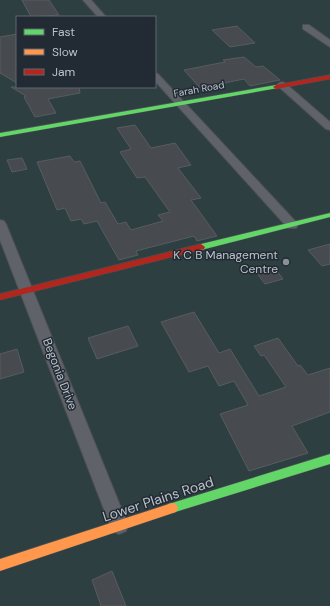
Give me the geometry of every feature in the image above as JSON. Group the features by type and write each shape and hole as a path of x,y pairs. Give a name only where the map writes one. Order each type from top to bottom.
{"street":[{"path":"87,0 101,16"},
{"path":"306,27 330,44"},
{"path":"156,77 292,225"},
{"name":"Farah Road","path":"0,135 330,77"},
{"path":"282,85 330,127"},
{"path":"0,297 330,215"},
{"name":"Begonia Drive","path":"0,224 119,525"},
{"name":"Lower Plains Road","path":"0,565 119,525 327,460"}],"shaded area":[{"path":"0,0 330,0 330,606 0,606"}],"building":[{"path":"22,0 49,0 59,15 45,16 30,16"},
{"path":"237,26 255,43 230,47 212,30"},
{"path":"16,34 16,82 0,73 0,37"},
{"path":"244,57 256,67 263,66 280,80 250,86 244,79 200,88 184,70 225,62 223,60"},
{"path":"11,87 79,88 80,93 48,99 56,113 35,117 24,97 26,96"},
{"path":"135,125 151,148 175,143 191,165 178,168 201,198 191,200 217,236 197,241 194,236 136,251 138,255 119,260 97,221 84,224 81,219 71,221 65,208 57,210 37,162 70,156 74,162 80,161 101,203 105,202 118,224 126,222 131,230 163,221 158,215 170,212 145,177 137,178 120,152 131,149 117,128"},
{"path":"22,158 27,169 12,172 7,160"},
{"path":"330,244 330,264 322,266 308,250"},
{"path":"274,267 283,279 265,284 256,272"},
{"path":"194,312 219,353 230,349 259,396 286,387 264,355 261,356 254,346 278,338 298,366 300,365 308,375 330,368 330,412 292,426 308,453 249,471 220,414 248,405 234,381 219,386 208,366 189,372 161,322"},
{"path":"128,326 138,346 97,359 88,338"},
{"path":"17,349 24,372 0,379 0,354"},
{"path":"112,571 126,606 101,606 92,580"}],"traffic: fast":[{"path":"0,135 276,87"},
{"path":"201,247 330,215"},
{"path":"172,508 330,459"}],"traffic: slow":[{"path":"0,565 172,508"}],"traffic: jam":[{"path":"276,87 330,77"},
{"path":"0,297 201,247"}],"place":[{"name":"K C B Management Centre","path":"286,262"}]}
